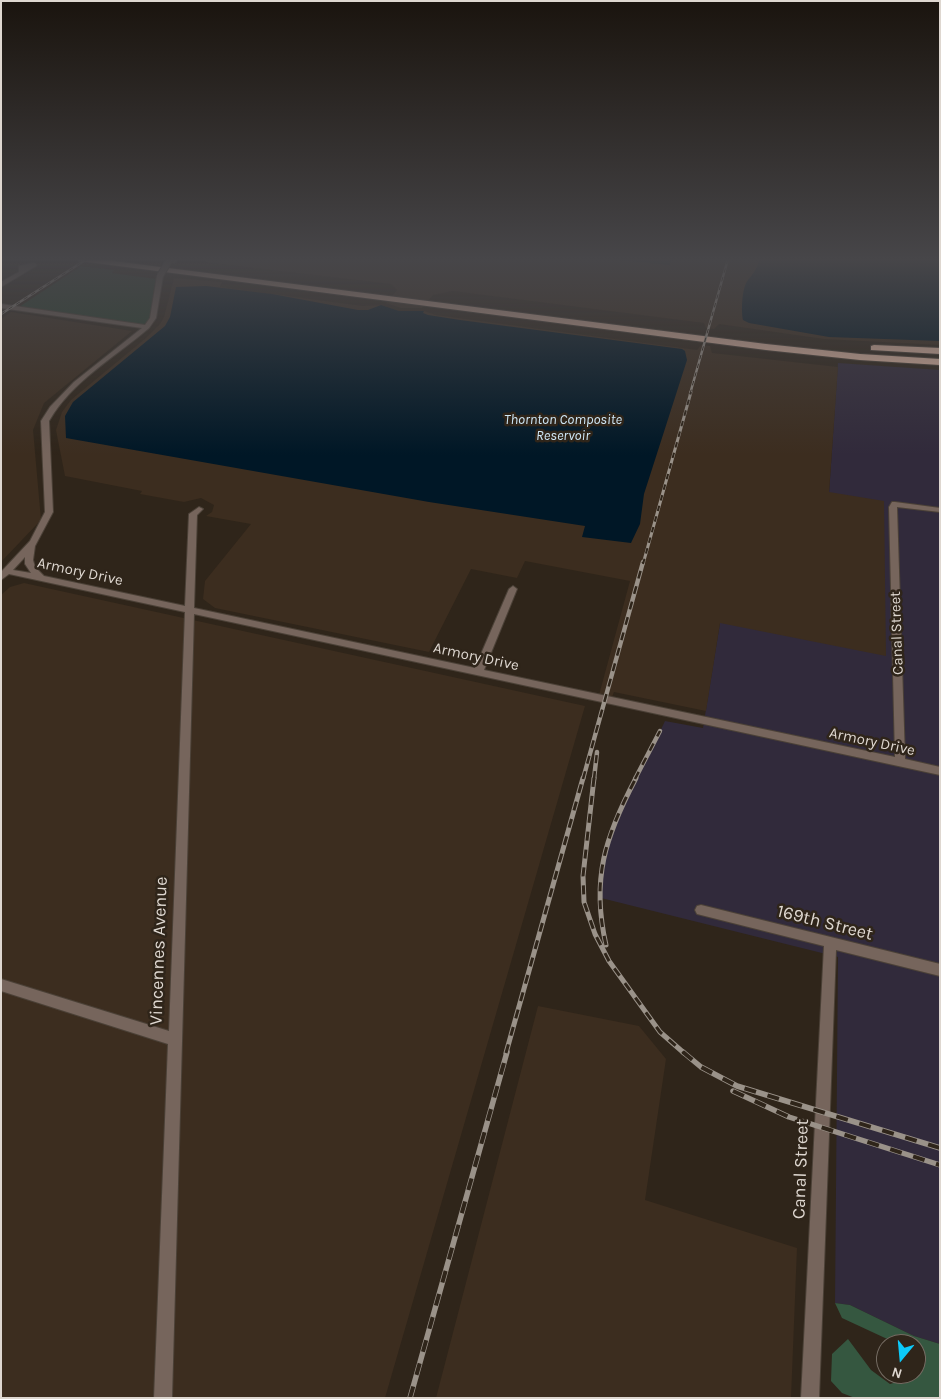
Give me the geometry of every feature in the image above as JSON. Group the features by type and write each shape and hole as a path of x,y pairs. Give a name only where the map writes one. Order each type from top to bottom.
{"highway":[{"path":"601,324 798,351 940,362"},
{"path":"629,324 810,345 940,352"}],"street":[{"path":"128,324 147,327"},
{"path":"45,580 30,568 28,560 34,542 44,525 50,503 45,452 45,422 50,411 72,388 149,324"},
{"name":"Canal Street","path":"900,763 893,507 895,504 940,510"},
{"name":"Vincennes Avenue","path":"163,1398 193,514 199,509"},
{"path":"4,574 34,542"},
{"name":"Armory Drive","path":"4,574 45,580 940,772"},
{"path":"478,672 512,589"},
{"name":"169th Street","path":"701,910 940,970"},
{"name":"Canal Street","path":"810,1398 830,943"},
{"path":"1,985 175,1040"}],"shaded area":[{"path":"1,324 89,324 132,331 44,403 33,430 41,520 1,562"},
{"path":"160,324 505,324 697,350 701,345 710,346 712,353 838,367 829,492 884,501 886,656 720,623 706,711 614,692 612,697 599,695 630,581 525,561 517,578 471,569 429,652 215,608 203,599 205,581 251,524 206,516 212,512 214,505 201,498 184,502 140,494 142,491 65,476 56,430 62,412 71,400 146,338"},
{"path":"705,324 719,324 714,329 706,328"},
{"path":"721,324 940,324 940,345 824,339"},
{"path":"838,363 940,370 940,1344 926,1340 926,1334 910,1334 850,1305 835,1303 838,957 601,898 598,886 608,840 665,721 703,728 720,623 829,493"},
{"path":"24,583 585,706 385,1398 1,1398 1,595 10,587"},
{"path":"538,1006 639,1026 666,1059 645,1200 797,1248 791,1398 436,1398"}],"green space":[{"path":"835,1303 850,1305 910,1334 876,1334 842,1318"},
{"path":"848,1339 871,1370 876,1374 876,1384 926,1384 926,1340 940,1344 940,1398 855,1398 842,1393 831,1381 832,1354"}],"water":[{"name":"Thornton Composite Reservoir","path":"166,324 493,324 682,349 685,351 687,360 644,494 640,524 631,543 582,537 585,526 429,502 66,438 65,416 73,402"},
{"path":"756,324 940,324 940,341 829,337"}],"railway":[{"path":"690,394 710,324"},
{"path":"643,564 691,392"},
{"path":"583,779 643,562"},
{"path":"635,779 660,731"},
{"path":"594,779 597,752"},
{"path":"506,1053 583,778"},
{"path":"594,778 583,876 584,902 595,934 609,961 660,1032 684,1053"},
{"path":"606,945 600,899 604,859 616,820 636,778"},
{"path":"410,1398 507,1052"},
{"path":"683,1052 701,1067 737,1086 940,1148"},
{"path":"733,1091 789,1117 940,1165"}]}
